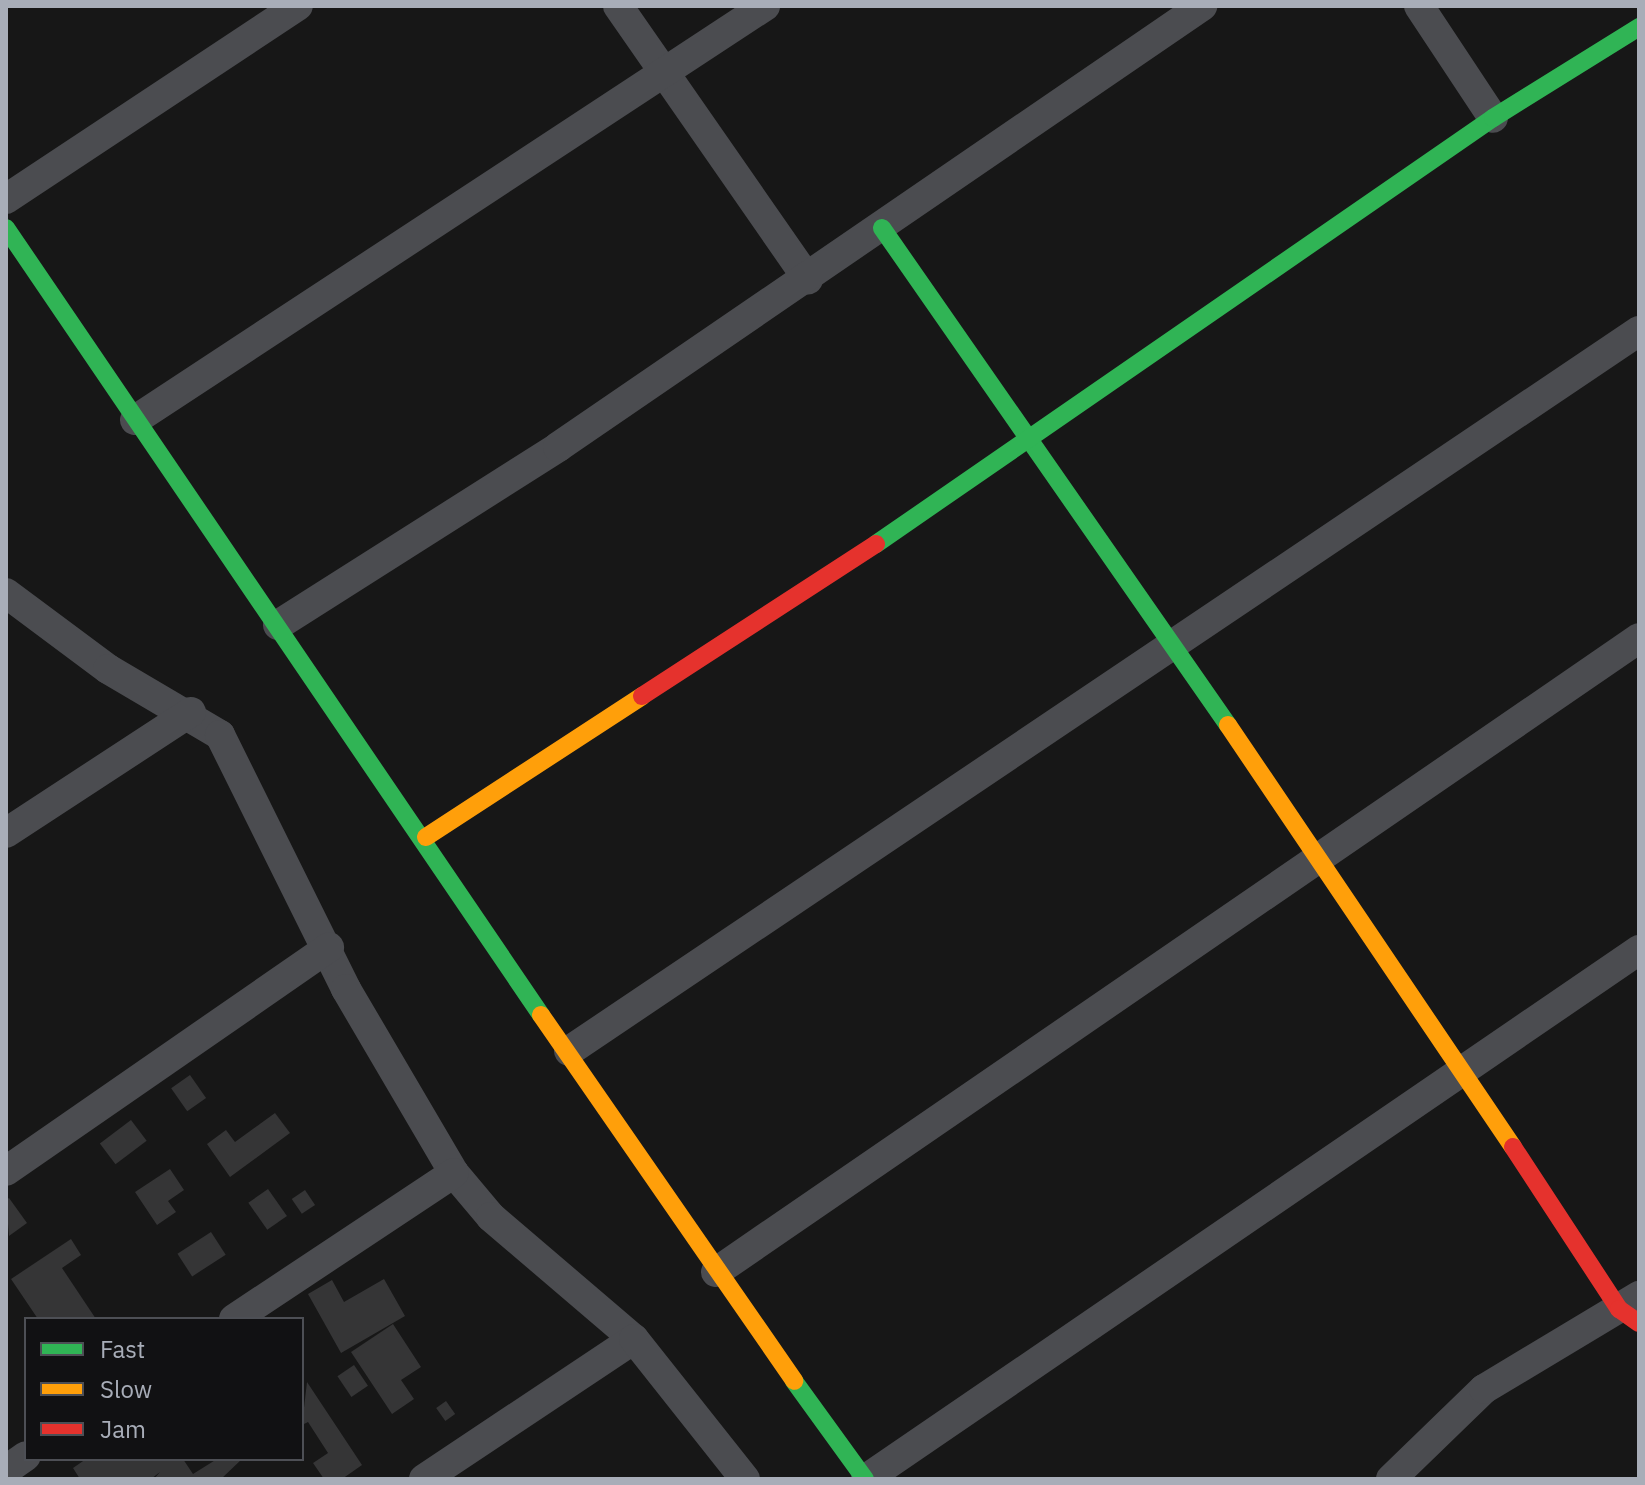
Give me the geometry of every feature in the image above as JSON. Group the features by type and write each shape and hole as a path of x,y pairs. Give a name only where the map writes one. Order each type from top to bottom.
{"street":[{"path":"6,199 298,6"},
{"path":"618,6 808,279"},
{"path":"135,420 665,76 765,6"},
{"path":"278,625 808,279 1202,6"},
{"path":"1419,6 1493,118"},
{"path":"426,837 1027,446 1493,118 1639,27"},
{"path":"6,228 135,420 426,837 716,1272 866,1479 1464,1073 1639,950"},
{"path":"882,228 1027,446 1632,1309 1484,1389 1391,1479"},
{"path":"569,1051 1171,651 1639,331"},
{"path":"6,593 108,669 191,712 220,735 239,766 329,947 454,1173 491,1217 634,1339 745,1479"},
{"path":"716,1272 1639,638"},
{"path":"6,833 191,712"},
{"path":"6,1171 329,947"},
{"path":"237,1317 454,1173"},
{"path":"424,1479 634,1339"},
{"path":"6,1470 24,1457"}],"building":[{"path":"190,1075 206,1098 187,1111 171,1088"},
{"path":"275,1113 290,1133 230,1177 207,1144 226,1130 235,1142"},
{"path":"131,1120 147,1141 116,1164 100,1143"},
{"path":"170,1169 184,1190 168,1201 176,1212 157,1225 135,1192"},
{"path":"268,1189 287,1216 267,1230 248,1203"},
{"path":"305,1190 315,1205 302,1214 292,1199"},
{"path":"9,1198 27,1223 9,1236 6,1200"},
{"path":"211,1232 226,1255 192,1276 177,1254"},
{"path":"71,1239 81,1255 62,1268 95,1317 37,1317 11,1279"},
{"path":"384,1279 405,1316 341,1353 308,1294 332,1280 344,1302"},
{"path":"393,1324 421,1367 401,1380 414,1399 392,1414 351,1352"},
{"path":"354,1365 368,1386 351,1397 337,1376"},
{"path":"307,1382 362,1465 342,1479 324,1479 313,1463 328,1453 308,1422 304,1424"},
{"path":"446,1401 455,1414 445,1421 436,1408"},
{"path":"83,1461 184,1461 193,1474 214,1461 240,1461 221,1479 154,1479 160,1472 151,1479 80,1479 73,1468"}],"traffic: fast":[{"path":"876,544 1493,118 1639,27"},
{"path":"6,228 541,1015"},
{"path":"882,228 1228,725"},
{"path":"794,1381 865,1479"}],"traffic: slow":[{"path":"426,837 642,696"},
{"path":"1228,725 1513,1147"},
{"path":"541,1015 794,1381"}],"traffic: jam":[{"path":"642,696 876,544"},
{"path":"1513,1147 1619,1309 1639,1323"}]}
